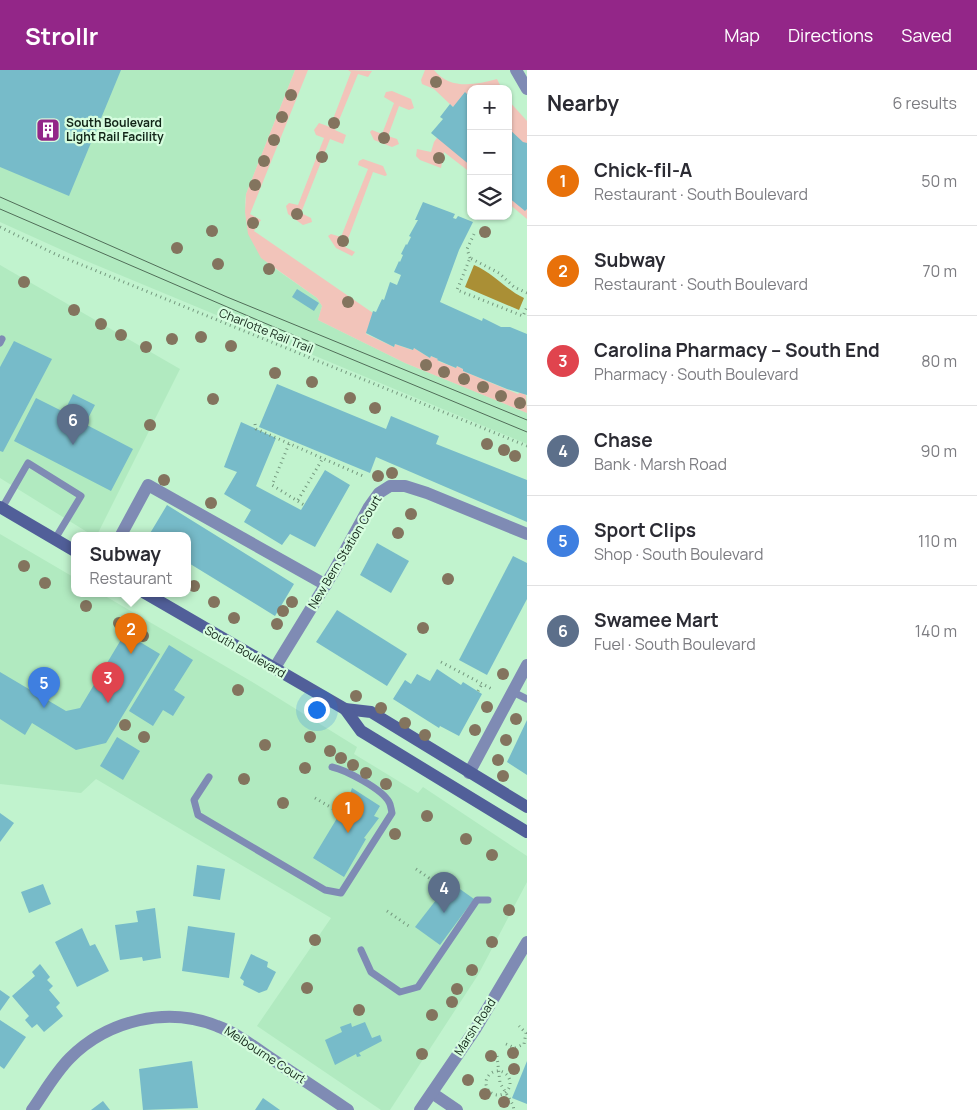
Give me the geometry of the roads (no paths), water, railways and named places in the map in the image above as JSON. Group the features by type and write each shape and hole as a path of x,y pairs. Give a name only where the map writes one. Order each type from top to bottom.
{"main road":[{"path":"1,507 71,549"},
{"name":"South Boulevard","path":"152,597 345,709 372,712 468,773 527,807"},
{"name":"South Boulevard","path":"345,709 361,731 527,832"}],"street":[{"path":"516,70 527,89"},
{"path":"122,532 148,485 326,585"},
{"name":"New Bern Station Court","path":"274,669 326,585 369,507 379,493 390,486 404,486 427,493 527,534"},
{"path":"468,773 527,665"},
{"name":"Marsh Road","path":"420,1110 476,1028 527,942"},
{"name":"Melbourne Court","path":"32,1110 61,1067 91,1041 126,1023 145,1019 178,1017 218,1026 238,1036 348,1110"},
{"path":"432,1093 457,1110"}],"lane":[{"path":"1,507 28,463 82,496 56,540"},
{"path":"513,692 527,699"},
{"path":"209,777 194,800 198,815 325,890 340,893 392,813 388,800 377,791 345,771 332,767"},
{"path":"361,950 371,972 400,992 418,987 477,900 488,900"}],"tram line":[{"path":"0,197 227,297 527,420"},
{"path":"0,209 262,322 527,432"}],"place":[{"name":"South Boulevard Light Rail Facility","path":"48,130"},
{"name":"Swamee Mart","path":"73,445"},
{"name":"Subway","path":"131,654"},
{"name":"Carolina Pharmacy – South End","path":"108,703"},
{"name":"Sport Clips","path":"44,708"},
{"name":"Chick-fil-A","path":"348,833"},
{"name":"Chase","path":"444,913"}]}
